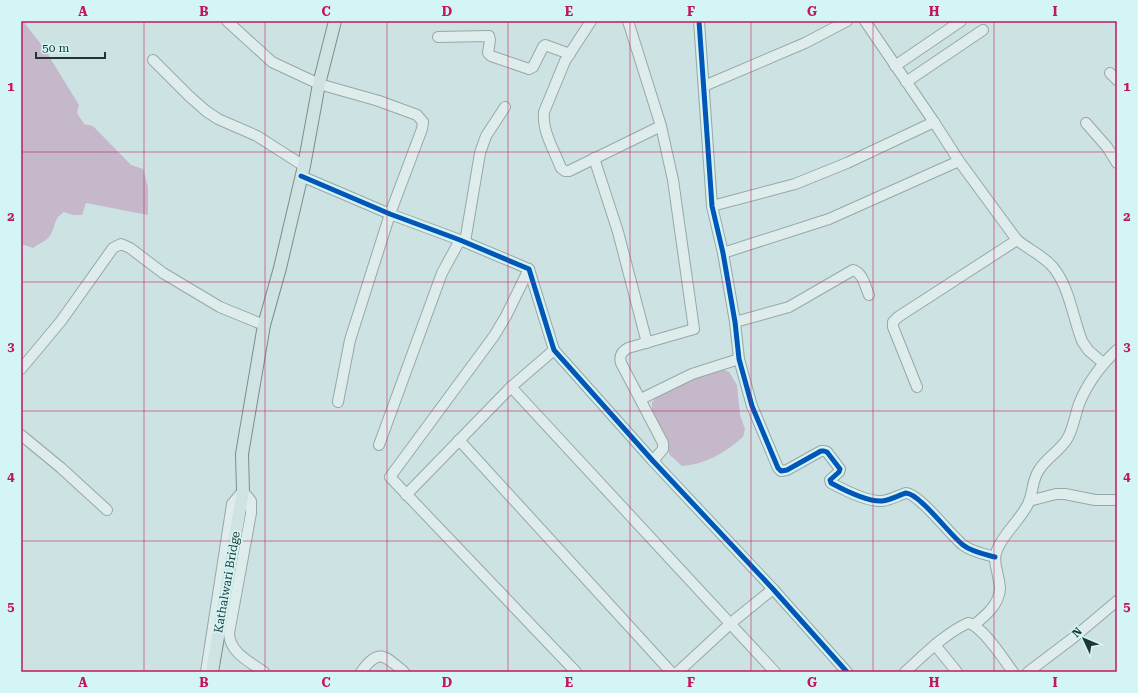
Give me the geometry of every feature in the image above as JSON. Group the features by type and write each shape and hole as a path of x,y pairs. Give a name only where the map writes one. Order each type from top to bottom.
{"main road":[{"name":"Kathalwari Bridge","path":"212,672 243,491 242,454 264,325 280,268 303,171 319,84 335,21"}],"street":[{"path":"227,21 272,62 319,84 378,101 412,113 420,117 422,122 422,130 390,214 350,340 338,402"},
{"path":"591,21 570,54 544,112 543,121 546,131 561,168 565,171 569,171 661,126"},
{"path":"628,21 661,126 673,180 694,329 628,348 623,351 620,358 621,364 641,399 663,443 662,449 652,461"},
{"path":"699,21 712,206 723,252 735,322 739,359 752,406 780,470 787,470 821,451 826,451 840,469 839,472 830,480 833,484 868,498 882,501 906,492 910,493 919,500 962,544 975,552 995,557"},
{"path":"704,86 805,43 847,21"},
{"path":"896,66 961,21"},
{"path":"869,22 906,82 959,161 1017,240 1026,248 1042,257 1058,274 1063,284 1082,341 1088,350 1103,363"},
{"path":"906,82 983,30"},
{"path":"438,37 489,36 490,40 488,50 491,56 529,68 533,67 545,45 570,54"},
{"path":"153,60 206,111 218,119 257,136 303,171 390,214 530,269"},
{"path":"379,445 442,273 462,241 481,148 486,136 505,107"},
{"path":"712,206 796,184 847,163 934,122"},
{"path":"1086,123 1107,147 1117,163"},
{"path":"594,158 618,232 647,343"},
{"path":"723,252 829,219 959,161"},
{"path":"917,388 893,327 893,322 898,317 1017,240"},
{"path":"21,369 62,321 113,248 121,244 130,248 164,273 220,307 264,325"},
{"path":"530,269 554,350 652,461 773,589 847,672"},
{"path":"530,269 494,336 390,477 576,672"},
{"path":"735,322 789,307 853,270 861,276 869,295"},
{"path":"406,495 511,387 554,350"},
{"path":"974,625 992,609 998,597 1000,589 995,557 1000,544 1029,502 1034,480 1038,471 1043,464 1063,445 1068,437 1082,397 1103,363 1117,350"},
{"path":"641,399 692,374 739,359"},
{"path":"511,387 731,623 774,672"},
{"path":"21,435 60,467 107,510"},
{"path":"459,440 672,672"},
{"path":"206,672 232,504 243,491 251,501 251,513 229,633 229,641 236,651 264,672"},
{"path":"1029,502 1056,494 1065,494 1095,500 1117,500"},
{"path":"678,672 731,623 773,589"},
{"path":"1028,672 1073,638 1117,601"},
{"path":"905,672 936,644 968,623 974,625 985,635 1013,672"},
{"path":"936,644 957,672"},
{"path":"361,672 370,660 380,656 389,660 404,672"}],"shaded area":[{"path":"21,21 23,21 44,48 79,105 77,113 84,124 93,126 131,165 143,169 148,187 148,215 86,203 82,215 73,215 64,212 60,215 48,238 33,248 21,244"},
{"path":"720,368 729,372 737,385 740,415 745,429 743,437 715,457 699,463 682,466 670,455 654,421 652,402 661,393 675,385"}],"cycle path":[{"path":"699,21 712,206 723,253 735,322 739,359 752,406 778,468 781,471 787,470 821,451 827,452 840,469 839,472 830,480 831,483 856,495 876,501 889,500 906,493 912,495 927,507 963,545 974,551 995,557"},
{"path":"301,176 390,214 460,240 529,269 554,350 653,461 773,589 847,672"}]}
